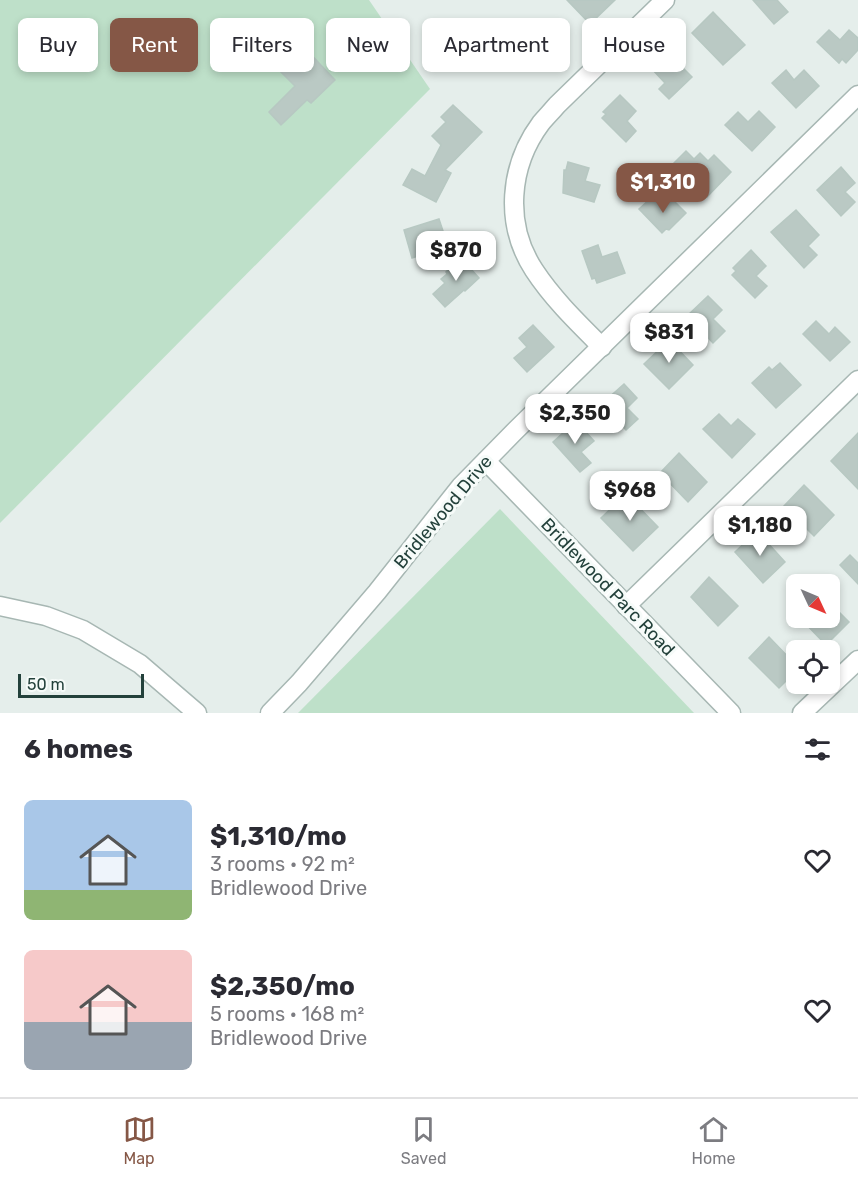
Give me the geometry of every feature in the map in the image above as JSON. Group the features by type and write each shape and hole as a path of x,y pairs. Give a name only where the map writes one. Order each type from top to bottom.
{"street":[{"path":"602,346 559,302 530,262 517,232 513,195 523,155 541,123 664,0"},
{"name":"Bridlewood Drive","path":"270,713 299,683 369,601 461,486 858,95"},
{"path":"626,606 858,380"},
{"name":"Bridlewood Parc Road","path":"486,461 731,713"},
{"path":"0,606 46,616 83,630 140,664 197,713"},
{"path":"802,713 858,660"}],"green space":[{"path":"0,0 369,0 381,18 326,18 326,72 410,72 410,60 430,89 0,523"},
{"path":"500,509 694,713 298,713"}],"building":[{"path":"567,0 615,0 596,18 584,18"},
{"path":"753,0 777,0 788,12 774,24"},
{"path":"713,12 745,45 723,65 692,33"},
{"path":"829,30 840,40 849,30 858,38 858,50 846,63 842,59 839,63 817,42"},
{"path":"314,58 335,80 311,103 307,100 281,125 269,112 295,86 281,72 314,72"},
{"path":"786,70 794,80 804,70 819,86 796,108 772,83"},
{"path":"686,71 692,77 669,99 659,89 665,83 655,72"},
{"path":"620,95 636,111 627,121 636,131 626,142 602,118 606,114 603,112"},
{"path":"453,105 482,132 445,170 451,173 436,202 403,185 412,169 425,176 441,145 432,136 446,122 441,117"},
{"path":"759,111 775,127 752,151 725,125 738,112 748,122"},
{"path":"686,151 694,159 700,153 708,161 714,155 731,172 707,197 674,163"},
{"path":"568,162 589,168 585,181 600,185 594,202 563,193 564,170"},
{"path":"841,167 855,183 845,192 855,202 841,216 817,190"},
{"path":"652,197 663,208 672,199 686,213 669,230 666,229 662,233 639,209"},
{"path":"796,210 819,235 808,246 817,255 804,268 771,232"},
{"path":"439,219 448,246 412,258 404,230"},
{"path":"598,245 602,257 617,252 625,273 597,283 595,278 592,279 582,251"},
{"path":"751,250 766,266 756,276 767,286 755,298 732,275 736,271 733,268"},
{"path":"461,258 479,278 445,307 433,294 445,283 441,279 447,274 446,272"},
{"path":"708,296 722,310 713,319 725,331 713,343 687,316"},
{"path":"816,321 829,334 835,327 850,342 830,361 803,334"},
{"path":"533,325 554,347 527,372 514,358 527,347 519,338"},
{"path":"669,340 693,365 669,389 644,364"},
{"path":"780,363 801,385 776,408 752,383 769,367 772,370"},
{"path":"624,384 637,398 627,408 638,419 626,430 604,407 608,403 605,401"},
{"path":"719,414 731,426 738,419 755,434 732,458 703,429"},
{"path":"576,421 594,441 581,452 591,463 580,472 553,442"},
{"path":"858,433 858,489 831,461"},
{"path":"679,453 707,482 688,502 660,473"},
{"path":"804,485 834,515 814,536 784,506"},
{"path":"626,494 658,527 633,551 601,518"},
{"path":"757,531 785,562 763,583 735,552"},
{"path":"850,555 858,563 858,584 840,565"},
{"path":"709,577 738,606 718,626 691,597"},
{"path":"840,613 849,622 831,640 821,640 810,628 840,628"},
{"path":"769,637 786,655 786,681 779,688 749,658"}]}
